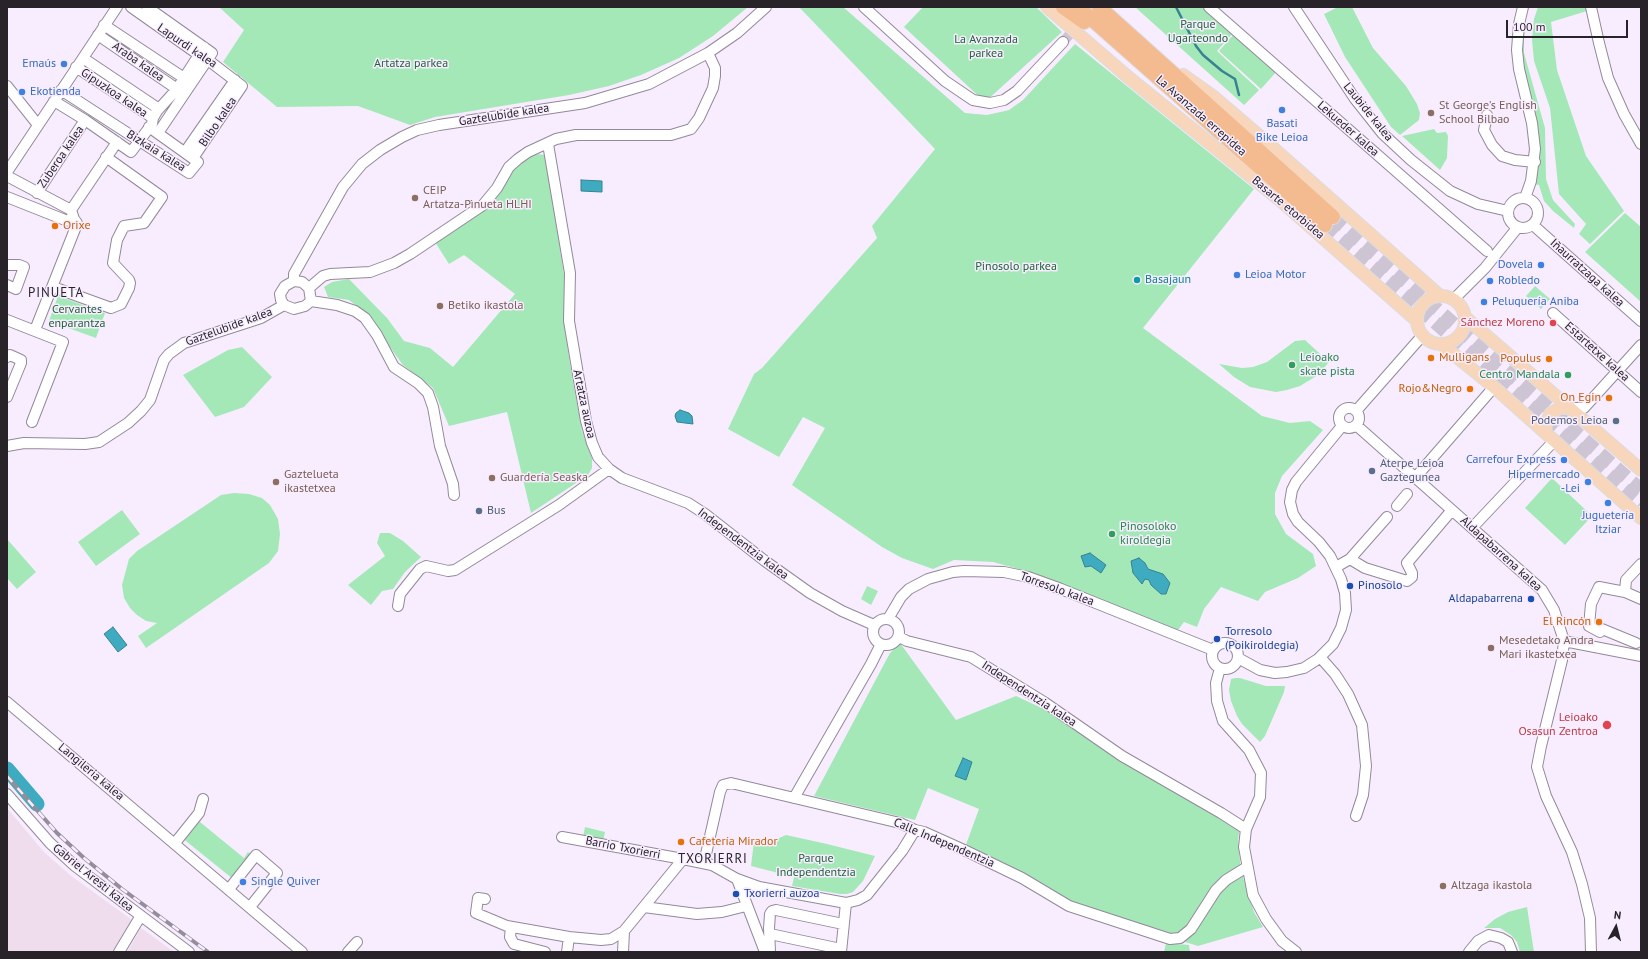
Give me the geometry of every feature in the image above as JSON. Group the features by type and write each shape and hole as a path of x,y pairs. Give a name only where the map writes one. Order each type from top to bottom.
{"highway":[{"path":"1063,7 1152,73"},
{"name":"La Avanzada errepidea","path":"1078,7 1152,73 1329,221 1102,9"}],"main road":[{"name":"Basarte etorbidea","path":"1047,7 1128,77 1280,200 1416,320"},
{"path":"1137,41 1214,98 1439,295"},
{"path":"1439,295 1454,299 1461,306 1465,317 1465,323 1462,331 1457,338 1449,343 1441,344 1431,342 1422,336 1418,329 1416,320 1418,311 1422,304 1429,298 1439,295"},
{"path":"1465,317 1641,470"},
{"path":"1441,344 1494,387 1641,518"},
{"path":"1545,432 1546,422 1551,413 1560,408 1570,408"}],"street":[{"path":"7,172 117,7"},
{"name":"Lapurdi kalea","path":"131,7 206,54"},
{"name":"Lapurdi kalea","path":"147,7 206,54 239,83"},
{"name":"Gaztelubide kalea","path":"294,281 294,274 343,187 362,164 380,150 402,137 417,130 439,125 585,103 623,93 649,84 708,53 737,33 766,7"},
{"path":"864,7 945,81 974,100 990,103 1004,100 1017,91 1063,42"},
{"name":"Lekueder kalea","path":"1209,7 1487,251"},
{"name":"Laubide kalea","path":"1294,7 1355,99 1382,133 1411,160 1450,191 1478,204 1508,211"},
{"path":"1523,7 1519,24 1517,50 1519,69 1534,136 1535,162 1531,185 1525,198"},
{"path":"1591,7 1608,78 1624,114 1641,144"},
{"name":"Araba kalea","path":"104,25 184,78"},
{"name":"Araba kalea","path":"98,34 177,89"},
{"path":"309,288 323,276 330,274 370,272 394,263 410,254 483,205 497,188 509,167 518,159 528,152 556,139 576,135 671,135 691,129 699,118 713,88 715,68 708,53"},
{"path":"139,141 184,78 206,54"},
{"path":"158,133 206,54"},
{"name":"Gipuzkoa kalea","path":"84,58 154,118"},
{"name":"Gipuzkoa kalea","path":"76,67 154,118"},
{"name":"Bilbo kalea","path":"189,155 239,83"},
{"path":"7,86 38,124"},
{"name":"Bizkaia kalea","path":"61,90 189,173 198,162 158,133 154,118"},
{"name":"Bizkaia kalea","path":"54,101 85,120 131,152 139,141"},
{"path":"1487,115 1484,130 1492,145 1502,156 1516,160 1535,162"},
{"name":"Zuberoa kalea","path":"37,193 85,120"},
{"path":"7,197 70,221 72,214 116,142"},
{"name":"Artatza auzoa","path":"548,144 570,273 569,321 584,407 592,443 598,457 609,469"},
{"path":"53,287 111,308 121,304 129,288 129,280 113,263 117,240 124,226 144,224 162,197 106,157"},
{"path":"7,176 72,214 77,223 35,330"},
{"path":"1525,198 1534,203 1537,207 1538,217 1533,225 1528,227 1518,227 1510,221 1508,211 1516,200 1525,198"},
{"name":"Iñaurratzaga kalea","path":"1533,225 1641,321"},
{"path":"1454,299 1485,268 1518,227"},
{"path":"7,265 19,265 24,267 16,289 7,286"},
{"path":"312,300 309,288 302,282 294,281 285,286 280,294 280,300 284,305 294,309 304,306 312,300 337,305 355,311 364,318 377,335 394,367 418,383 428,393 433,407 440,446 453,484 454,495"},
{"name":"Gaztelubide kalea","path":"7,446 24,443 85,444 103,440 128,423 150,400 164,360 169,354 184,343 261,318 284,305"},
{"name":"Estartetxe kalea","path":"1553,313 1641,392"},
{"path":"7,320 63,342 32,422"},
{"path":"1356,412 1422,336"},
{"path":"1585,421 1584,408 1641,345"},
{"path":"7,357 10,355 21,360 22,363 7,398"},
{"path":"1415,478 1494,387"},
{"path":"1570,408 1584,408"},
{"path":"1350,409 1356,412 1358,420 1356,425 1348,428 1342,426 1339,421 1341,412 1350,409"},
{"name":"Aldapabarrena kalea","path":"1356,425 1542,590 1554,610 1564,641 1558,680 1537,767 1546,796 1572,852 1582,884 1590,918 1591,952"},
{"path":"1238,658 1260,670 1275,673 1304,668 1320,657 1333,644 1341,628 1346,610 1345,593 1341,579 1336,567 1319,542 1298,522 1293,514 1290,502 1292,490 1296,482 1342,426"},
{"path":"1472,528 1554,441"},
{"path":"398,606 400,594 420,569 426,566 448,571 455,570 560,505 609,469"},
{"name":"Independentzia kalea","path":"609,469 622,478 637,485 692,506 705,514 765,561 810,593 842,611 874,626"},
{"path":"1397,506 1407,494"},
{"path":"1350,559 1365,568 1406,582 1412,577 1412,573 1407,563 1452,510"},
{"path":"1336,567 1350,559 1387,518"},
{"path":"1625,592 1626,580 1641,564"},
{"name":"Torresolo kalea","path":"888,619 901,597 909,589 928,579 953,572 1004,572 1028,577 1054,586 1213,650"},
{"path":"1636,643 1602,629 1600,632 1588,626 1591,604 1599,587 1625,592 1641,599"},
{"path":"881,619 888,619 898,624 899,637 893,643 885,645 877,642 873,635 874,626 881,619"},
{"name":"Independentzia kalea","path":"899,637 907,641 971,657 1044,702 1122,756 1246,829"},
{"path":"1564,641 1641,656"},
{"path":"1221,643 1230,644 1236,649 1238,658 1234,665 1230,668 1220,668 1214,664 1212,660 1213,650 1221,643"},
{"path":"794,798 872,663 881,644"},
{"path":"1320,657 1335,674 1348,694 1362,725 1366,766 1363,795 1356,816"},
{"path":"1220,668 1216,683 1217,701 1224,721 1249,750 1261,772 1260,797 1246,829 1244,846 1253,895 1266,919 1282,941 1296,952"},
{"name":"Langileria kalea","path":"7,702 302,952"},
{"name":"Calle Independentzia","path":"704,863 720,792 723,785 731,783 900,823 958,847 1016,875 1069,906 1170,939 1180,938 1191,929 1216,890 1226,880 1247,867"},
{"name":"Gabriel Aresti kalea","path":"7,794 50,843 75,866 140,917 188,952"},
{"path":"175,843 199,813 203,799"},
{"path":"770,934 841,951 846,903 858,900 867,895 902,851 915,830"},
{"name":"Barrio Txorierri","path":"562,837 704,863 712,865 737,879 759,887 846,903"},
{"path":"229,889 256,855 277,873 250,907"},
{"name":"Barrio Txorierri","path":"485,899 478,898 476,913 511,927 569,937 602,940 611,939 624,931 683,859"},
{"path":"737,879 764,952"},
{"path":"644,907 697,914 722,912 746,906"},
{"path":"770,952 770,914 772,911 776,910 843,924"},
{"path":"119,952 140,917"},
{"path":"511,927 510,937 514,944 545,952"},
{"path":"623,952 624,931"},
{"path":"1469,952 1478,941 1489,935 1501,938 1508,942 1512,952"},
{"path":"567,952 569,937"},
{"path":"348,952 357,942"}],"shaded area":[{"path":"7,808 44,852 70,875 132,920 112,952 7,952"},
{"path":"141,928 174,952 127,952"}],"green space":[{"name":"Artatza parkea","path":"219,7 748,7 713,36 679,58 641,75 609,86 569,95 435,117 410,125 358,106 277,107 223,62 244,30"},
{"name":"Pinosolo parkea","path":"799,7 843,7 965,113 987,115 1009,110 1023,100 1075,44 1254,189 1143,328 1262,416 1290,423 1310,421 1323,430 1282,476 1275,493 1275,514 1286,534 1313,554 1316,566 1298,578 1265,592 1258,601 1221,587 1204,609 1197,627 1184,622 1178,630 1026,571 993,562 954,560 933,569 902,558 882,547 792,485 825,428 803,417 779,457 728,429 754,374 762,368 877,238 872,226 935,149"},
{"name":"La Avanzada parkea","path":"923,7 1036,7 1062,32 985,102 904,27"},
{"name":"Parque Ugarteondo","path":"1135,7 1206,7 1235,31 1217,51 1259,90 1244,105"},
{"path":"1338,7 1352,7 1373,48 1406,86 1417,104 1420,113 1419,120 1400,135 1391,127 1345,57 1324,14"},
{"path":"1525,7 1529,7 1526,16 1524,53 1545,128 1546,179 1553,200 1575,224 1574,228 1553,211 1544,201 1539,185 1533,184 1519,41"},
{"path":"1538,7 1587,7 1587,11 1551,22 1557,70 1586,156 1624,211 1590,244 1579,234 1586,224 1559,194 1550,108 1534,61 1532,40 1534,19"},
{"path":"1234,34 1277,71 1261,89 1219,51"},
{"path":"1434,129 1437,133 1446,132 1448,136 1447,158 1440,170 1402,136"},
{"path":"537,154 545,155 564,274 564,324 570,364 582,431 592,458 592,468 588,475 531,513 507,412 449,426 433,388 403,365 387,343 373,319 349,300 328,297 324,287 332,282 349,279 387,318 404,341 430,348 453,367 515,294 464,255 449,264 435,242 506,181 514,170 528,158"},
{"path":"1625,213 1641,227 1641,302 1585,252"},
{"path":"1535,286 1550,299 1541,309 1526,296"},
{"name":"Cervantes enparantza","path":"58,296 105,313 96,338 49,321"},
{"name":"Leioako skate pista","path":"1305,340 1329,362 1318,375 1300,386 1287,390 1276,392 1250,387 1234,377 1219,364 1242,368 1253,367 1267,362 1295,341"},
{"path":"242,347 272,377 244,407 215,417 183,375 228,350"},
{"path":"1552,478 1592,516 1565,545 1525,508"},
{"path":"234,493 249,494 262,498 270,505 278,519 280,534 278,551 269,563 146,648 138,636 157,623 146,621 137,615 130,608 124,598 122,585 129,559 137,551 221,495"},
{"path":"122,510 140,534 96,566 78,542"},
{"path":"380,533 390,533 403,541 421,557 405,572 393,589 382,591 371,605 348,585 385,556 377,543"},
{"path":"7,539 36,572 17,589 7,578"},
{"path":"867,586 878,591 871,605 861,599"},
{"path":"900,643 956,720 1016,696 1080,726 1241,819 1238,840 1241,871 1254,912 1263,927 1198,946 1069,906 964,850 979,809 928,788 915,820 814,796 890,653"},
{"path":"1240,678 1266,686 1285,686 1284,692 1265,736 1260,742 1242,724 1231,701 1229,690 1231,679"},
{"path":"194,810 202,816 200,822 244,858 248,852 258,860 238,883 176,833"},
{"path":"585,827 605,832 603,841 583,837"},
{"name":"Parque Independentzia","path":"786,835 875,856 863,881 853,892 840,894 792,886 794,877 751,866 754,841 776,846 777,839"},
{"path":"1527,907 1534,952 1520,952 1517,942 1511,935 1500,928 1484,928 1495,919 1508,912"},
{"path":"1166,943 1189,945 1190,952 1164,952"}],"water":[{"path":"581,180 602,181 602,192 581,191"},
{"path":"680,410 689,413 692,416 693,424 677,422 675,416"},
{"path":"1090,553 1106,565 1101,573 1091,566 1085,567 1081,556"},
{"path":"1139,558 1145,563 1148,569 1163,574 1170,583 1166,594 1161,594 1151,585 1149,580 1145,579 1142,584 1133,573 1131,561"},
{"path":"113,627 127,645 118,652 104,634"},
{"path":"963,758 972,762 966,780 955,776"}],"waterway":[{"path":"1176,7 1196,46 1203,55 1222,71 1235,79 1239,95"},
{"path":"7,769 37,804"}],"tunnel":[{"path":"1063,42 1093,7"},
{"path":"1333,217 1641,490"},
{"path":"1325,225 1641,504"}],"railway":[{"path":"7,776 57,833 84,858 122,889 208,952"}],"place":[{"name":"Emaús","path":"64,64"},
{"name":"Ekotienda","path":"22,92"},
{"name":"Basati Bike Leioa","path":"1282,110"},
{"name":"St George's English School Bilbao","path":"1431,113"},
{"name":"CEIP Artatza-Pìnueta HLHI","path":"415,198"},
{"name":"Orixe","path":"55,226"},
{"name":"Dovela","path":"1541,265"},
{"name":"Leioa Motor","path":"1237,275"},
{"name":"Basajaun","path":"1137,280"},
{"name":"Robledo","path":"1490,281"},
{"name":"Peluquería Aniba","path":"1484,302"},
{"name":"Betiko ikastola","path":"440,306"},
{"name":"Sánchez Moreno","path":"1553,323"},
{"name":"Mulligans","path":"1431,358"},
{"name":"Populus","path":"1549,359"},
{"name":"Leioako skate pista","path":"1292,365"},
{"name":"Centro Mandala","path":"1568,375"},
{"name":"Rojo&Negro","path":"1470,389"},
{"name":"On Egin","path":"1609,398"},
{"name":"Podemos Leioa","path":"1616,421"},
{"name":"Carrefour Express","path":"1564,460"},
{"name":"Aterpe Leioa Gaztegunea","path":"1372,471"},
{"name":"Guardería Seaska","path":"492,478"},
{"name":"Gaztelueta ikastetxea","path":"276,482"},
{"name":"Hipermercado -Lei","path":"1588,482"},
{"name":"Juguetería Itziar","path":"1608,503"},
{"name":"Bus","path":"479,511"},
{"name":"Pinosoloko kiroldegia","path":"1112,534"},
{"name":"Pinosolo","path":"1350,586"},
{"name":"Aldapabarrena","path":"1531,599"},
{"name":"El Rincón","path":"1599,622"},
{"name":"Torresolo (Poikiroldegia)","path":"1217,639"},
{"name":"Mesedetako Andra Mari ikastetxea","path":"1491,648"},
{"name":"Leioako Osasun Zentroa","path":"1607,725"},
{"name":"Cafetería Mirador","path":"681,842"},
{"name":"Single Quiver","path":"243,882"},
{"name":"Altzaga ikastola","path":"1443,886"},
{"name":"Txorierri auzoa","path":"736,894"}],"district":[{"name":"PINUETA","path":"56,293"},
{"name":"TXORIERRI","path":"713,859"}]}
